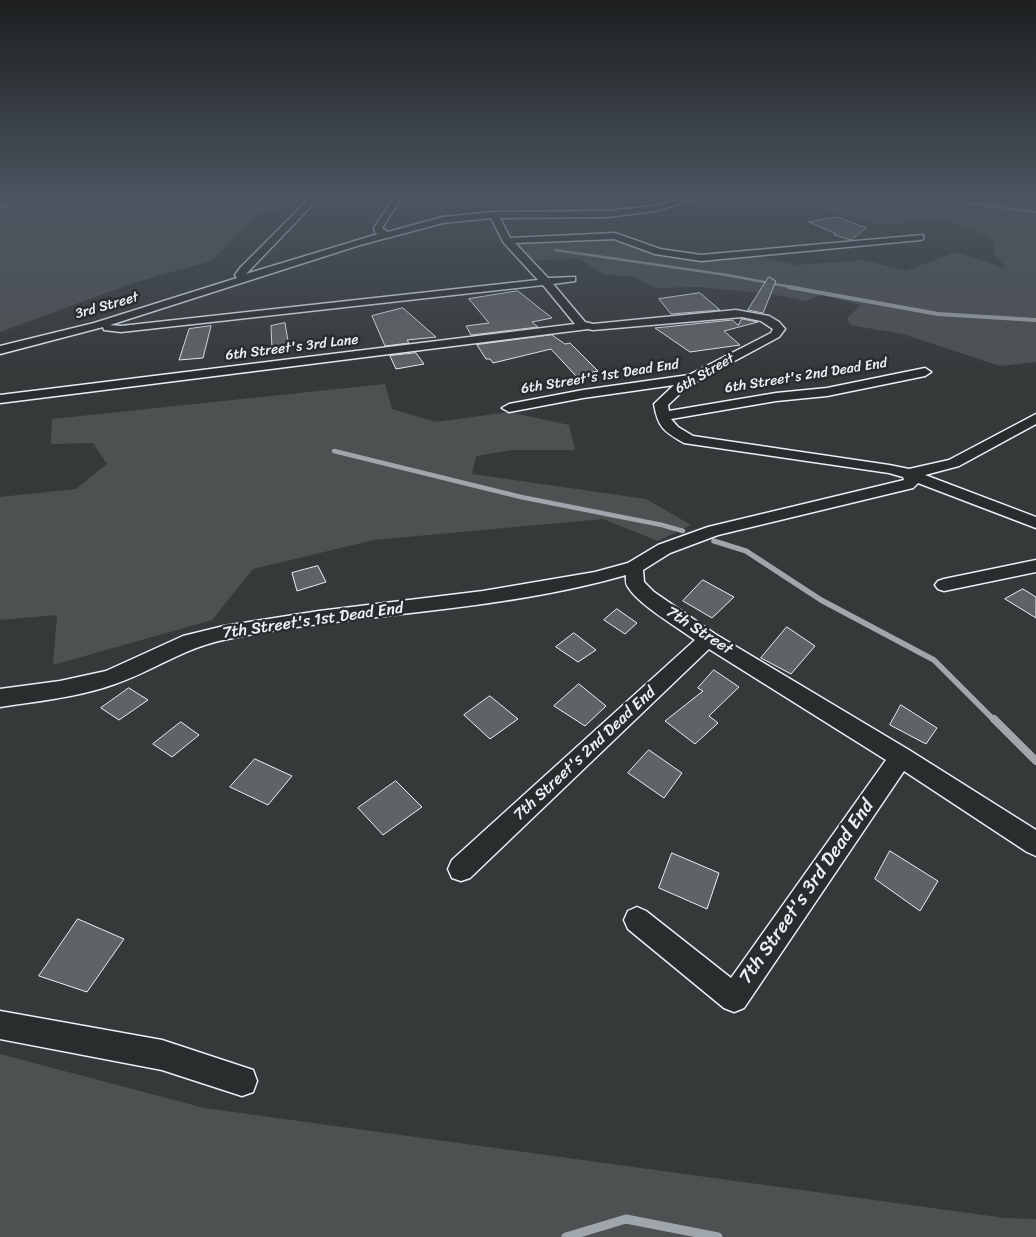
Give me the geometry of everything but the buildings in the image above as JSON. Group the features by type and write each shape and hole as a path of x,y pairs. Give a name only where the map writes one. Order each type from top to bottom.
{"street":[{"path":"245,279 240,275 257,257"},
{"name":"3rd Street","path":"0,350 98,325 315,257"},
{"path":"522,257 546,282 578,321 586,326"},
{"path":"692,257 736,257"},
{"path":"98,325 121,329 571,279"},
{"name":"6th Street","path":"586,326 736,312 768,319 779,329 775,335 696,378 666,397 661,404 662,416"},
{"name":"6th Street's 3rd Lane","path":"0,400 586,326"},
{"name":"6th Street's 2nd Dead End","path":"662,416 776,397 827,392 925,372"},
{"name":"6th Street's 1st Dead End","path":"508,408 583,394 696,378"},
{"path":"662,416 669,429 689,440 889,469 909,474 1036,523"},
{"path":"909,474 954,463 1036,418"},
{"path":"634,567 664,549 714,531 908,486 912,480 909,474"},
{"path":"944,585 1036,566"},
{"name":"7th Street","path":"634,567 635,584 648,597 708,639 901,757 1036,844"},
{"name":"7th Street's 1st Dead End","path":"0,698 60,689 110,678 190,640 224,633 483,598 594,578 634,567"},
{"name":"7th Street's 2nd Dead End","path":"461,869 708,639"},
{"name":"7th Street's 3rd Dead End","path":"637,920 734,998 901,757"},
{"path":"0,1025 162,1055 242,1081"}],"shaded area":[{"path":"0,257 215,257 211,261 133,283 0,332"},
{"path":"525,257 673,257 701,261 762,257 796,265 864,260 906,271 944,257 970,257 1007,269 996,257 1036,257 1036,362 1000,366 903,334 850,325 847,318 861,305 821,295 805,301 772,294 700,287 655,288 634,277 603,274 580,259 528,260"},
{"path":"385,384 392,409 436,422 509,412 569,425 575,450 512,450 476,456 472,474 646,499 691,525 658,541 603,519 374,540 253,569 212,620 53,665 57,615 0,620 0,497 76,489 107,464 93,443 51,444 52,419"},
{"path":"0,1054 204,1108 1005,1218 1036,1219 1036,1237 0,1237"}],"waterway":[{"path":"601,257 727,275 796,288"},
{"path":"789,287 938,314 1036,320"},
{"path":"334,451 521,497 662,525 683,531"},
{"path":"714,541 746,551 821,600 934,660 995,721"},
{"path":"994,719 1036,761"},
{"path":"566,1237 626,1219 718,1237"}]}
